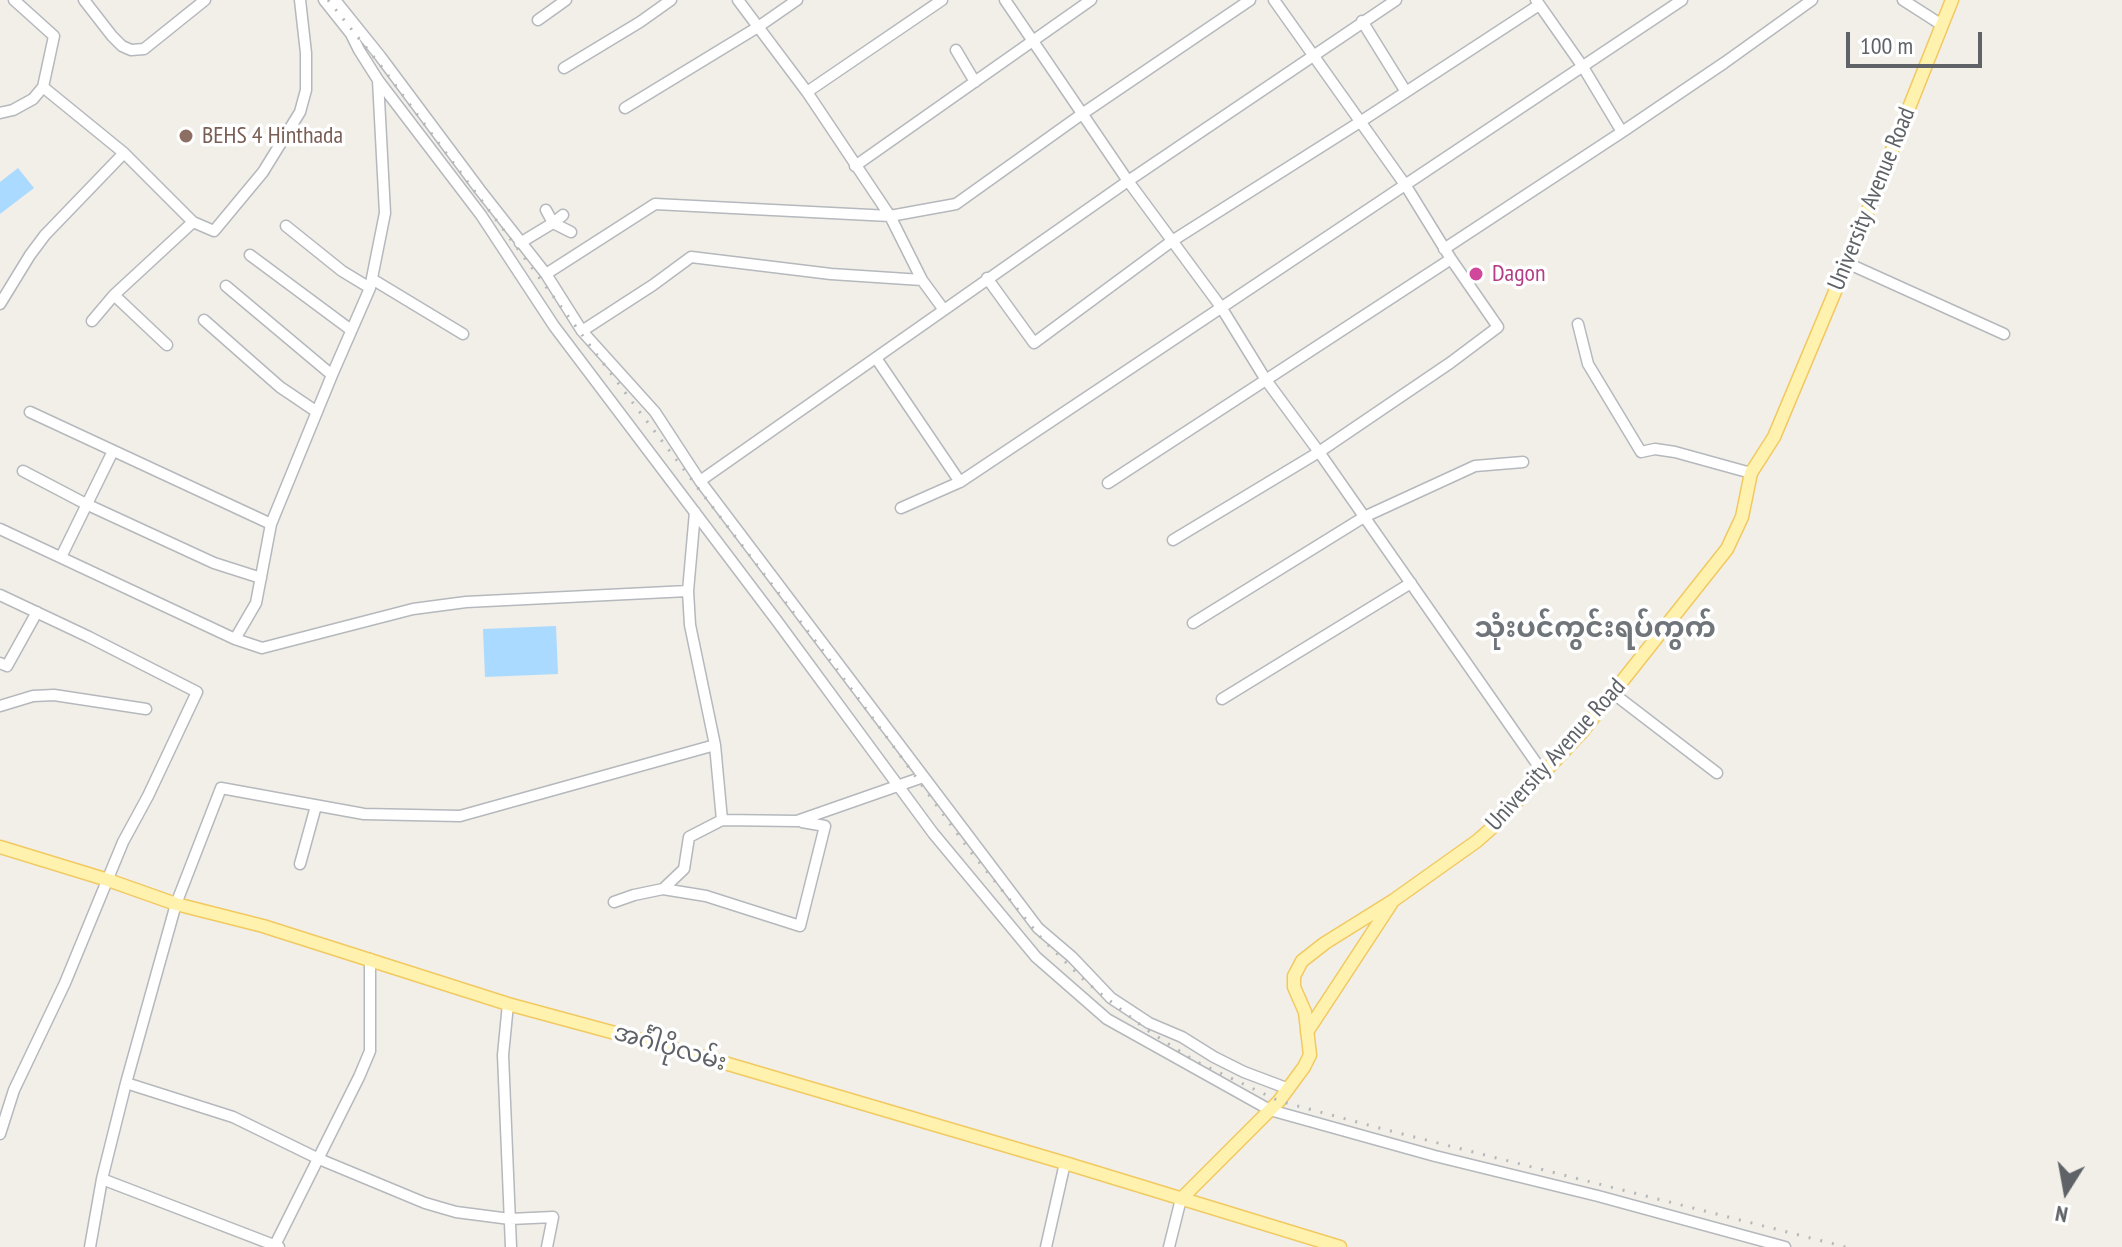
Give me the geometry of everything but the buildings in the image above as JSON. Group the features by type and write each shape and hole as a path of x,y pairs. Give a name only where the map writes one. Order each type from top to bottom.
{"main road":[{"name":"University Avenue Road","path":"1181,1199 1270,1110 1304,1067 1310,1055 1305,1012 1294,987 1294,976 1302,961 1394,900 1494,826 1614,694 1727,549 1742,517 1751,473 1774,437 1952,0"},
{"name":"အင်္ဂါပိုလမ်း","path":"0,847 176,904 263,926 508,1004 711,1059 1340,1247"},
{"path":"1307,1032 1394,900"}],"street":[{"path":"0,113 33,99 43,87 54,36 14,0"},
{"path":"84,0 112,36 131,50 144,49 205,0"},
{"path":"43,87 124,153 193,222 214,231 263,172 300,112 306,90 306,53 300,0"},
{"path":"324,0 351,34 378,80 481,215 554,326 933,833 1036,957 1107,1019 1270,1110 1785,1247"},
{"path":"335,0 546,274 582,331 655,412 700,481 1038,928 1072,957 1111,998 1149,1023 1182,1037 1244,1072 1289,1089"},
{"path":"538,20 566,0"},
{"path":"564,68 671,0"},
{"path":"738,0 807,92 890,216 922,280 944,310"},
{"path":"625,108 797,0"},
{"path":"807,92 942,0"},
{"path":"1005,0 1128,181 1221,307 1266,380 1544,774"},
{"path":"855,166 1091,0"},
{"path":"546,274 655,204 890,216 956,204 1250,0"},
{"path":"1173,540 1319,452 1498,327 1444,249 1406,186 1274,0"},
{"path":"700,481 987,278 1396,0"},
{"path":"901,508 960,482 1682,0"},
{"path":"1444,249 1724,63 1812,0"},
{"path":"1903,0 1942,25"},
{"path":"987,278 1034,343 1172,241 1406,92 1537,2 1583,67 1622,132"},
{"path":"1362,21 1406,92"},
{"path":"956,50 975,82"},
{"path":"235,639 256,603 271,524 371,283 385,213 378,80"},
{"path":"0,304 45,235 124,153"},
{"path":"546,210 553,223 571,232"},
{"path":"520,243 563,215"},
{"path":"92,321 114,295 193,222"},
{"path":"286,226 342,271 371,283 463,334"},
{"path":"250,255 351,330"},
{"path":"582,331 691,257 831,274 922,280"},
{"path":"1108,483 1451,259"},
{"path":"1847,263 2004,334"},
{"path":"226,286 332,375"},
{"path":"114,295 167,345"},
{"path":"204,320 280,387 317,412"},
{"path":"1578,324 1588,364 1641,452 1655,449 1675,452 1751,473"},
{"path":"876,358 960,482"},
{"path":"30,412 271,524"},
{"path":"61,557 113,451"},
{"path":"1193,623 1364,517 1475,466 1523,462"},
{"path":"23,471 214,563 261,578"},
{"path":"695,512 688,591 690,625 715,745 722,820"},
{"path":"0,529 235,639 262,648 413,609 466,602 688,591"},
{"path":"1222,699 1411,583"},
{"path":"0,595 197,692 123,842 65,983 14,1090 0,1134"},
{"path":"0,663 7,666 37,612"},
{"path":"1614,694 1717,773"},
{"path":"0,706 33,696 54,695 146,709"},
{"path":"90,1247 102,1179 126,1083 176,904 221,788 364,814 460,816 715,745"},
{"path":"797,821 923,777"},
{"path":"300,864 316,806"},
{"path":"614,902 663,889 706,896 800,926 825,826 797,821 722,820 689,837 684,869 663,889"},
{"path":"102,1179 276,1246 370,1051 370,959"},
{"path":"508,1004 503,1055 511,1247"},
{"path":"126,1083 233,1117 319,1159 425,1203 456,1212 510,1219 553,1217 547,1247"},
{"path":"1046,1247 1065,1163"},
{"path":"1169,1247 1181,1199"}],"water":[{"path":"18,168 34,188 0,214 0,182"},
{"path":"556,626 558,674 485,677 483,629"}],"railway":[{"path":"328,0 836,668 970,851 1042,939 1086,982 1147,1030 1195,1061 1279,1101 1846,1247"}],"place":[{"name":"BEHS 4 Hinthada","path":"186,136"},
{"name":"Dagon","path":"1476,274"}],"district":[{"name":"သုံးပင်ကွင်းရပ်ကွက်","path":"1595,629"}]}
